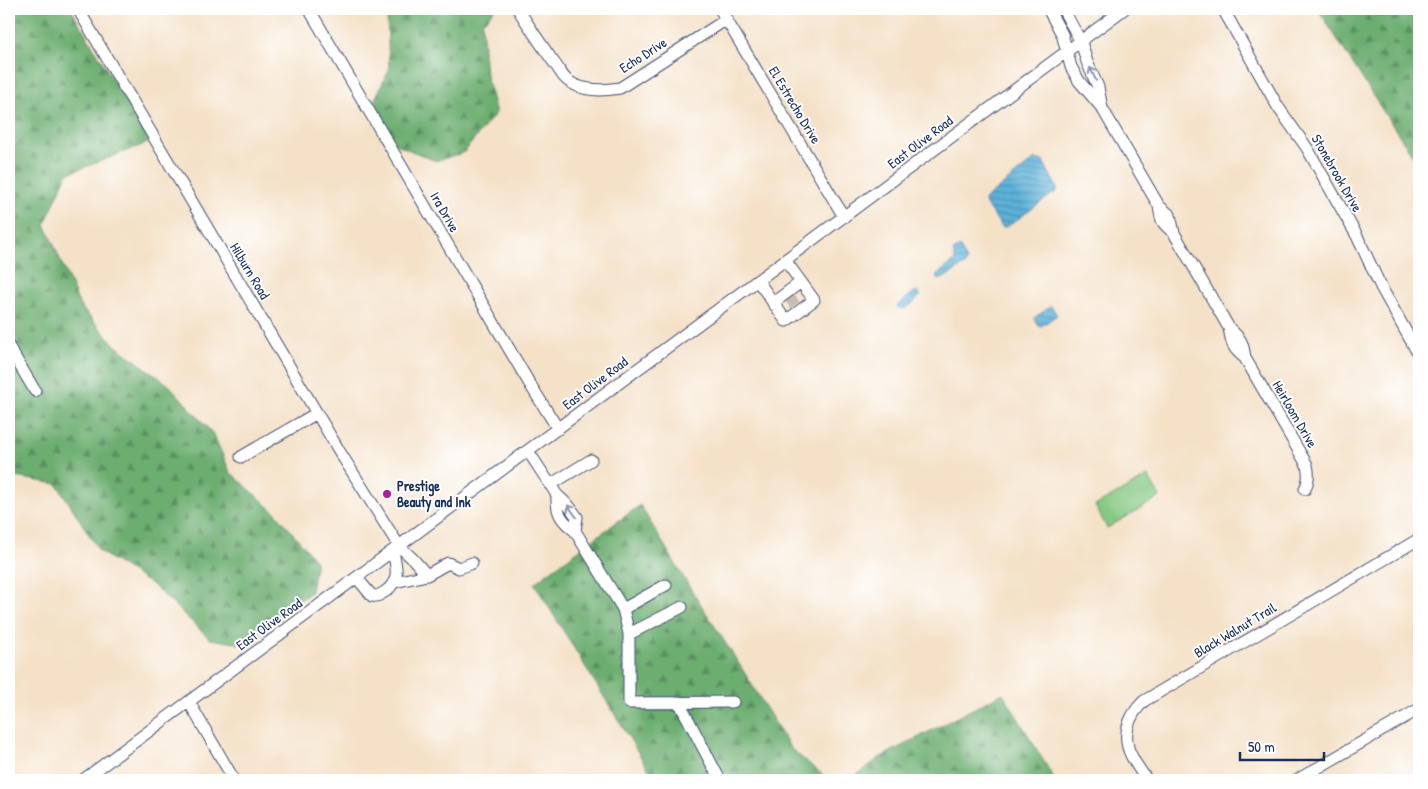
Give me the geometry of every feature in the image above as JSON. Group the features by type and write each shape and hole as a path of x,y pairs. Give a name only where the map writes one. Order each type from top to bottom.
{"street":[{"name":"Hilburn Road","path":"78,9 396,548"},
{"name":"Ira Drive","path":"309,9 503,340 558,428"},
{"name":"Echo Drive","path":"518,9 566,80 592,90 606,91 620,88 727,19"},
{"name":"El Estrecho Drive","path":"720,9 844,217"},
{"name":"Heirloom Drive","path":"1048,9 1062,34 1071,67 1079,81 1102,108 1159,206 1160,220 1174,233 1229,328 1235,350 1245,358 1307,465 1309,474 1305,488"},
{"name":"Heirloom Drive","path":"1063,9 1081,42 1087,62 1098,86 1102,108"},
{"name":"East Olive Road","path":"83,780 1124,9"},
{"name":"Stonebrook Drive","path":"1223,9 1278,107 1307,148 1357,236 1381,287 1419,355"},
{"path":"773,303 814,300 785,260"},
{"path":"758,281 786,321 801,282"},
{"path":"9,347 35,391"},
{"path":"241,457 317,413"},
{"path":"528,451 557,495 577,517 575,530 623,609 629,634 629,703 733,702"},
{"path":"550,485 591,460"},
{"name":"Black Walnut Trail","path":"1147,780 1132,758 1126,736 1132,715 1137,707 1144,701 1419,539"},
{"path":"396,548 413,559 426,575"},
{"path":"357,578 370,594 375,597 392,587 395,582 396,573 396,548"},
{"path":"395,582 426,575 448,563 459,568 472,563"},
{"path":"623,609 666,586"},
{"path":"629,634 682,607"},
{"path":"189,702 234,780"},
{"path":"679,702 720,780"},
{"path":"1298,780 1419,709"}],"green space":[{"path":"9,9 71,9 150,142 67,174 45,224 80,306 116,346 169,385 214,435 230,472 276,513 316,561 311,592 241,644 210,639 154,586 100,552 57,484 9,476"},
{"path":"381,9 495,9 482,23 486,75 496,113 463,153 436,161 395,144 372,105 389,70 387,17"},
{"path":"1318,9 1419,9 1419,165 1379,105"},
{"path":"1148,476 1160,497 1107,528 1095,506"},
{"path":"640,505 791,749 829,780 655,780 534,583"},
{"path":"1003,693 1055,780 850,780 879,758"}],"water":[{"path":"1035,159 1043,161 1057,191 1007,227 1002,227 984,200"},
{"path":"960,247 967,261 966,264 938,280 937,274 954,262 953,251"},
{"path":"917,291 921,295 909,306 900,308 897,306 912,294"},
{"path":"1051,306 1057,315 1040,327 1034,318"}],"tunnel":[{"path":"790,298 795,305"}],"place":[{"name":"Prestige Beauty and Ink","path":"387,494"}]}
